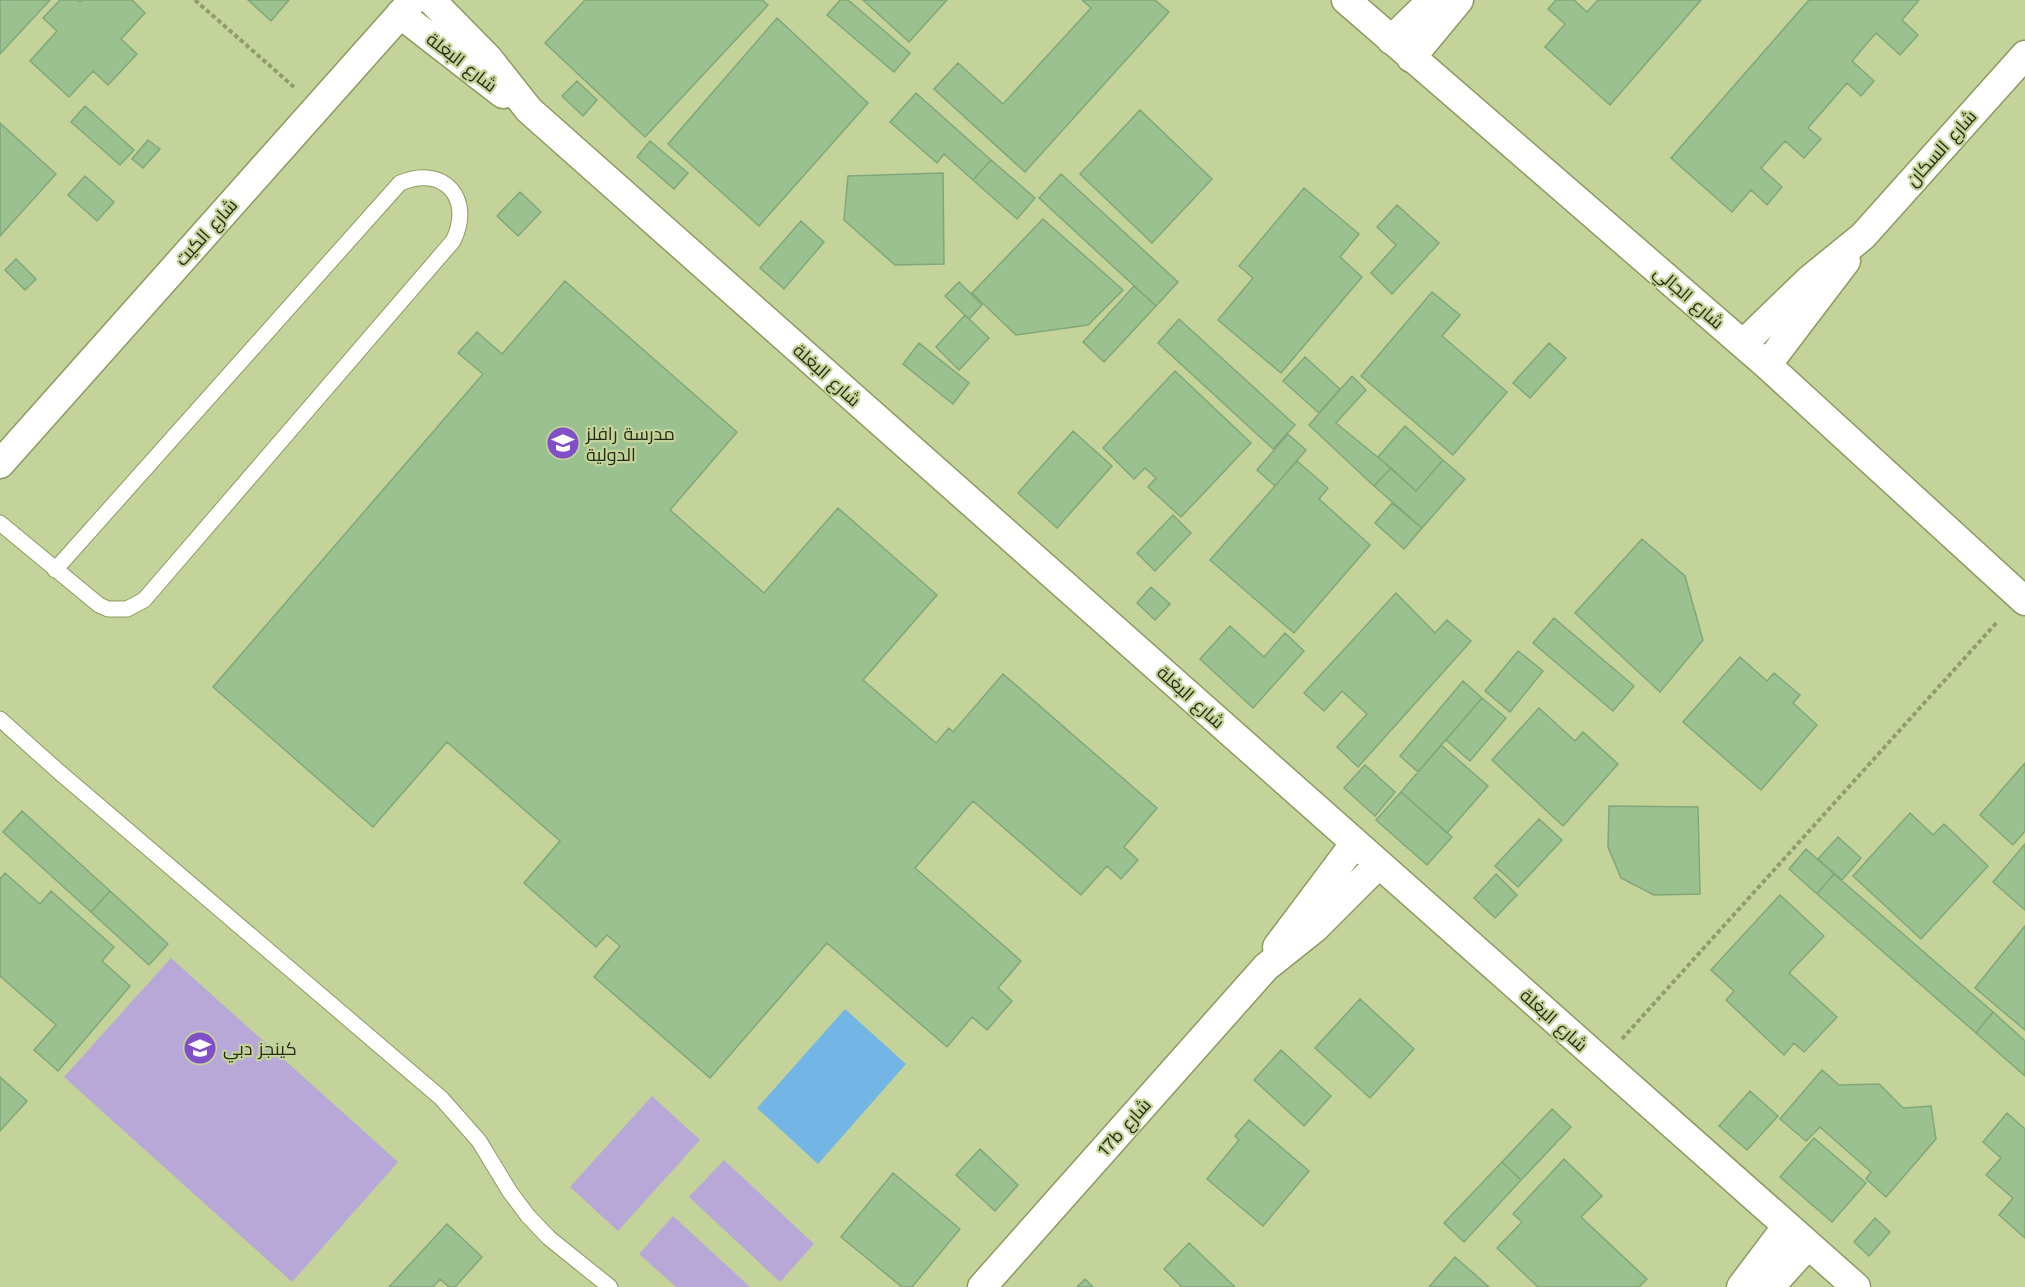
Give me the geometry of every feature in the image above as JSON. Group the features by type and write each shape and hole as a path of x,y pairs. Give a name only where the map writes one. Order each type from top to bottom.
{"street":[{"name":"شارع البغلة","path":"431,0 501,73 526,107"},
{"name":"شارع الجالي","path":"1346,0 1767,365 2023,599"},
{"path":"1401,49 1432,0"},
{"path":"1401,49 1459,0"},
{"name":"شارع الكيت","path":"0,464 406,7"},
{"name":"شارع البغلة","path":"406,7 495,88 526,107 1856,1287"},
{"name":"شارع السكان","path":"1767,365 1839,273 1858,241 2025,55"},
{"name":"شارع السكان","path":"1743,344 1809,280 1840,253 1858,241"},
{"name":"17b شارع","path":"1266,967 1290,928 1355,843"},
{"name":"17b شارع","path":"982,1287 1266,967 1315,928 1379,864"},
{"path":"1741,1287 1787,1226"},
{"path":"1770,1287 1808,1245"}],"lane":[{"path":"0,523 56,570 99,605 108,609 128,609 144,600 453,241 460,228 462,214 459,201 451,189 440,181 427,177 413,177 400,183 56,570"},
{"path":"0,719 441,1098 479,1141 510,1192 528,1216 549,1238 609,1287"}],"path":[{"path":"195,0 317,107"},
{"path":"1602,1062 2023,599"}],"shaded area":[{"path":"171,958 398,1162 292,1282 64,1077"},
{"path":"652,1096 700,1140 618,1231 570,1187"},
{"path":"724,1160 814,1244 780,1282 689,1197"},
{"path":"673,1216 750,1287 676,1287 639,1254"}],"water":[{"path":"845,1009 906,1064 818,1164 757,1108"}],"building":[{"path":"0,0 50,0 0,54"},
{"path":"60,0 80,2 82,0 132,0 145,13 121,39 137,54 108,85 93,71 69,97 30,61 57,31 43,18"},
{"path":"248,0 289,0 271,21"},
{"path":"585,0 762,0 768,5 645,137 545,43"},
{"path":"840,0 848,0 910,53 894,72 827,15"},
{"path":"863,0 947,0 909,42"},
{"path":"1082,0 1155,0 1169,12 1025,172 934,89 958,63 1003,104 1091,8"},
{"path":"1556,0 1574,0 1587,12 1598,0 1701,0 1610,105 1545,47 1565,24 1548,9"},
{"path":"1809,0 1919,0 1902,20 1918,35 1900,55 1876,33 1852,61 1874,81 1861,96 1847,83 1808,128 1821,139 1804,158 1785,141 1761,168 1782,187 1767,205 1751,190 1732,212 1671,158"},
{"path":"777,18 868,103 759,226 668,144"},
{"path":"577,81 597,100 583,116 562,96"},
{"path":"916,93 991,160 973,180 944,154 937,163 890,122"},
{"path":"85,106 134,150 120,165 71,122"},
{"path":"1140,110 1212,179 1152,243 1080,174"},
{"path":"0,123 56,174 0,236"},
{"path":"148,140 160,149 143,168 132,159"},
{"path":"650,141 688,173 674,189 637,157"},
{"path":"991,160 1035,198 1017,219 973,180"},
{"path":"943,173 944,264 895,265 844,220 848,176"},
{"path":"1061,174 1178,282 1156,306 1039,198"},
{"path":"85,176 114,202 97,221 68,195"},
{"path":"1304,188 1359,234 1340,257 1362,277 1281,373 1218,320 1253,278 1239,266"},
{"path":"520,192 541,212 518,236 497,216"},
{"path":"1397,205 1439,243 1392,294 1371,273 1396,245 1377,227"},
{"path":"1043,219 1123,290 1088,325 1016,335 972,293"},
{"path":"801,221 824,242 784,289 760,268"},
{"path":"16,259 36,279 25,290 5,270"},
{"path":"565,281 737,432 670,510 764,593 838,508 937,595 863,680 936,743 949,728 953,732 1003,674 1157,808 1124,847 1138,860 1121,879 1107,866 1081,895 973,801 915,868 1021,961 998,988 1012,1001 987,1030 972,1017 947,1047 827,943 710,1078 594,977 620,946 607,935 596,947 524,883 560,841 447,742 373,827 213,687 483,374 458,353 477,332 502,354"},
{"path":"959,282 982,305 969,319 945,296"},
{"path":"1134,286 1156,306 1104,362 1083,342"},
{"path":"1432,292 1460,315 1442,336 1507,392 1453,455 1361,376"},
{"path":"965,315 989,338 959,370 936,347"},
{"path":"1179,319 1295,425 1273,449 1158,343"},
{"path":"919,343 969,383 953,404 903,364"},
{"path":"1549,343 1566,358 1530,398 1513,383"},
{"path":"1305,357 1340,389 1319,413 1283,381"},
{"path":"1175,371 1251,443 1181,517 1148,487 1156,478 1145,468 1134,479 1103,448"},
{"path":"1352,376 1366,390 1336,423 1391,468 1374,486 1309,425"},
{"path":"1405,426 1443,460 1416,491 1378,457"},
{"path":"1073,431 1112,466 1057,528 1018,493"},
{"path":"1288,434 1306,450 1275,486 1257,470"},
{"path":"1443,460 1465,479 1422,528 1374,486 1391,468 1416,491"},
{"path":"1297,461 1328,488 1319,499 1370,545 1294,633 1210,560"},
{"path":"1392,503 1422,528 1404,549 1375,523"},
{"path":"1173,515 1191,533 1155,571 1137,553"},
{"path":"1642,539 1685,576 1703,640 1660,692 1575,613"},
{"path":"1151,587 1170,604 1155,620 1137,603"},
{"path":"1396,593 1435,633 1447,620 1471,641 1358,767 1337,747 1367,714 1342,691 1324,711 1304,693"},
{"path":"1554,618 1634,686 1613,711 1533,643"},
{"path":"1230,626 1264,657 1285,633 1304,651 1253,708 1200,659"},
{"path":"1518,651 1543,671 1510,712 1485,691"},
{"path":"1740,657 1767,681 1774,673 1800,695 1793,703 1817,725 1761,790 1683,722"},
{"path":"1463,681 1482,698 1418,772 1400,756"},
{"path":"1482,698 1506,718 1470,761 1446,740"},
{"path":"1539,708 1575,741 1583,732 1618,764 1563,826 1492,760"},
{"path":"1441,745 1488,786 1447,833 1401,792"},
{"path":"2025,763 2025,831 2013,845 1980,815"},
{"path":"1365,765 1395,792 1375,816 1344,788"},
{"path":"1401,792 1452,837 1427,865 1376,820"},
{"path":"1609,806 1698,807 1700,894 1654,895 1621,878 1608,847"},
{"path":"22,811 110,891 91,912 3,832"},
{"path":"1910,813 1933,835 1944,824 1988,866 1921,939 1853,876"},
{"path":"1539,819 1562,840 1518,887 1495,866"},
{"path":"1838,837 1861,858 1842,880 1818,859"},
{"path":"2025,844 2025,910 1993,882"},
{"path":"1806,849 1834,874 1817,894 1789,869"},
{"path":"5,873 40,904 51,891 114,947 102,961 130,986 58,1071 34,1050 56,1025 0,976 0,879"},
{"path":"1496,874 1517,895 1495,918 1474,898"},
{"path":"1834,874 1993,1012 1976,1033 1817,894"},
{"path":"110,891 168,944 149,965 91,912"},
{"path":"1780,895 1824,936 1789,973 1837,1017 1804,1052 1794,1043 1784,1055 1726,1000 1734,991 1711,970"},
{"path":"2025,926 2025,1030 1975,988"},
{"path":"1360,999 1414,1049 1370,1098 1315,1048"},
{"path":"1993,1012 2025,1041 2025,1076 1976,1033"},
{"path":"1281,1050 1331,1096 1304,1126 1254,1080"},
{"path":"1822,1070 1839,1085 1879,1084 1903,1108 1931,1106 1936,1139 1886,1197 1866,1179 1871,1172 1820,1127 1806,1141 1780,1119"},
{"path":"0,1077 27,1101 0,1131"},
{"path":"1750,1091 1778,1116 1747,1150 1719,1126"},
{"path":"1552,1109 1571,1127 1521,1180 1502,1162"},
{"path":"2007,1113 2025,1129 2025,1238 1999,1215 2013,1198 1986,1175 2001,1158 1983,1142"},
{"path":"1249,1120 1309,1171 1263,1226 1207,1179 1239,1140 1235,1136"},
{"path":"1814,1138 1866,1183 1832,1222 1780,1177"},
{"path":"980,1149 1018,1185 995,1211 956,1175"},
{"path":"1564,1159 1602,1196 1581,1217 1647,1279 1639,1287 1538,1287 1497,1248 1522,1222 1513,1214"},
{"path":"1502,1162 1521,1180 1464,1242 1444,1223"},
{"path":"893,1173 960,1229 912,1287 902,1287 841,1237"},
{"path":"1875,1218 1890,1232 1869,1256 1854,1242"},
{"path":"447,1224 482,1257 455,1287 449,1287 440,1279 433,1287 389,1287"},
{"path":"1189,1243 1235,1287 1182,1287 1164,1269"},
{"path":"1455,1257 1489,1287 1429,1287"},
{"path":"1085,1279 1093,1287 1077,1287"}],"place":[{"name":"مدرسة رافلز الدولية","path":"563,443"},
{"name":"كينجز دبي","path":"200,1048"}]}
